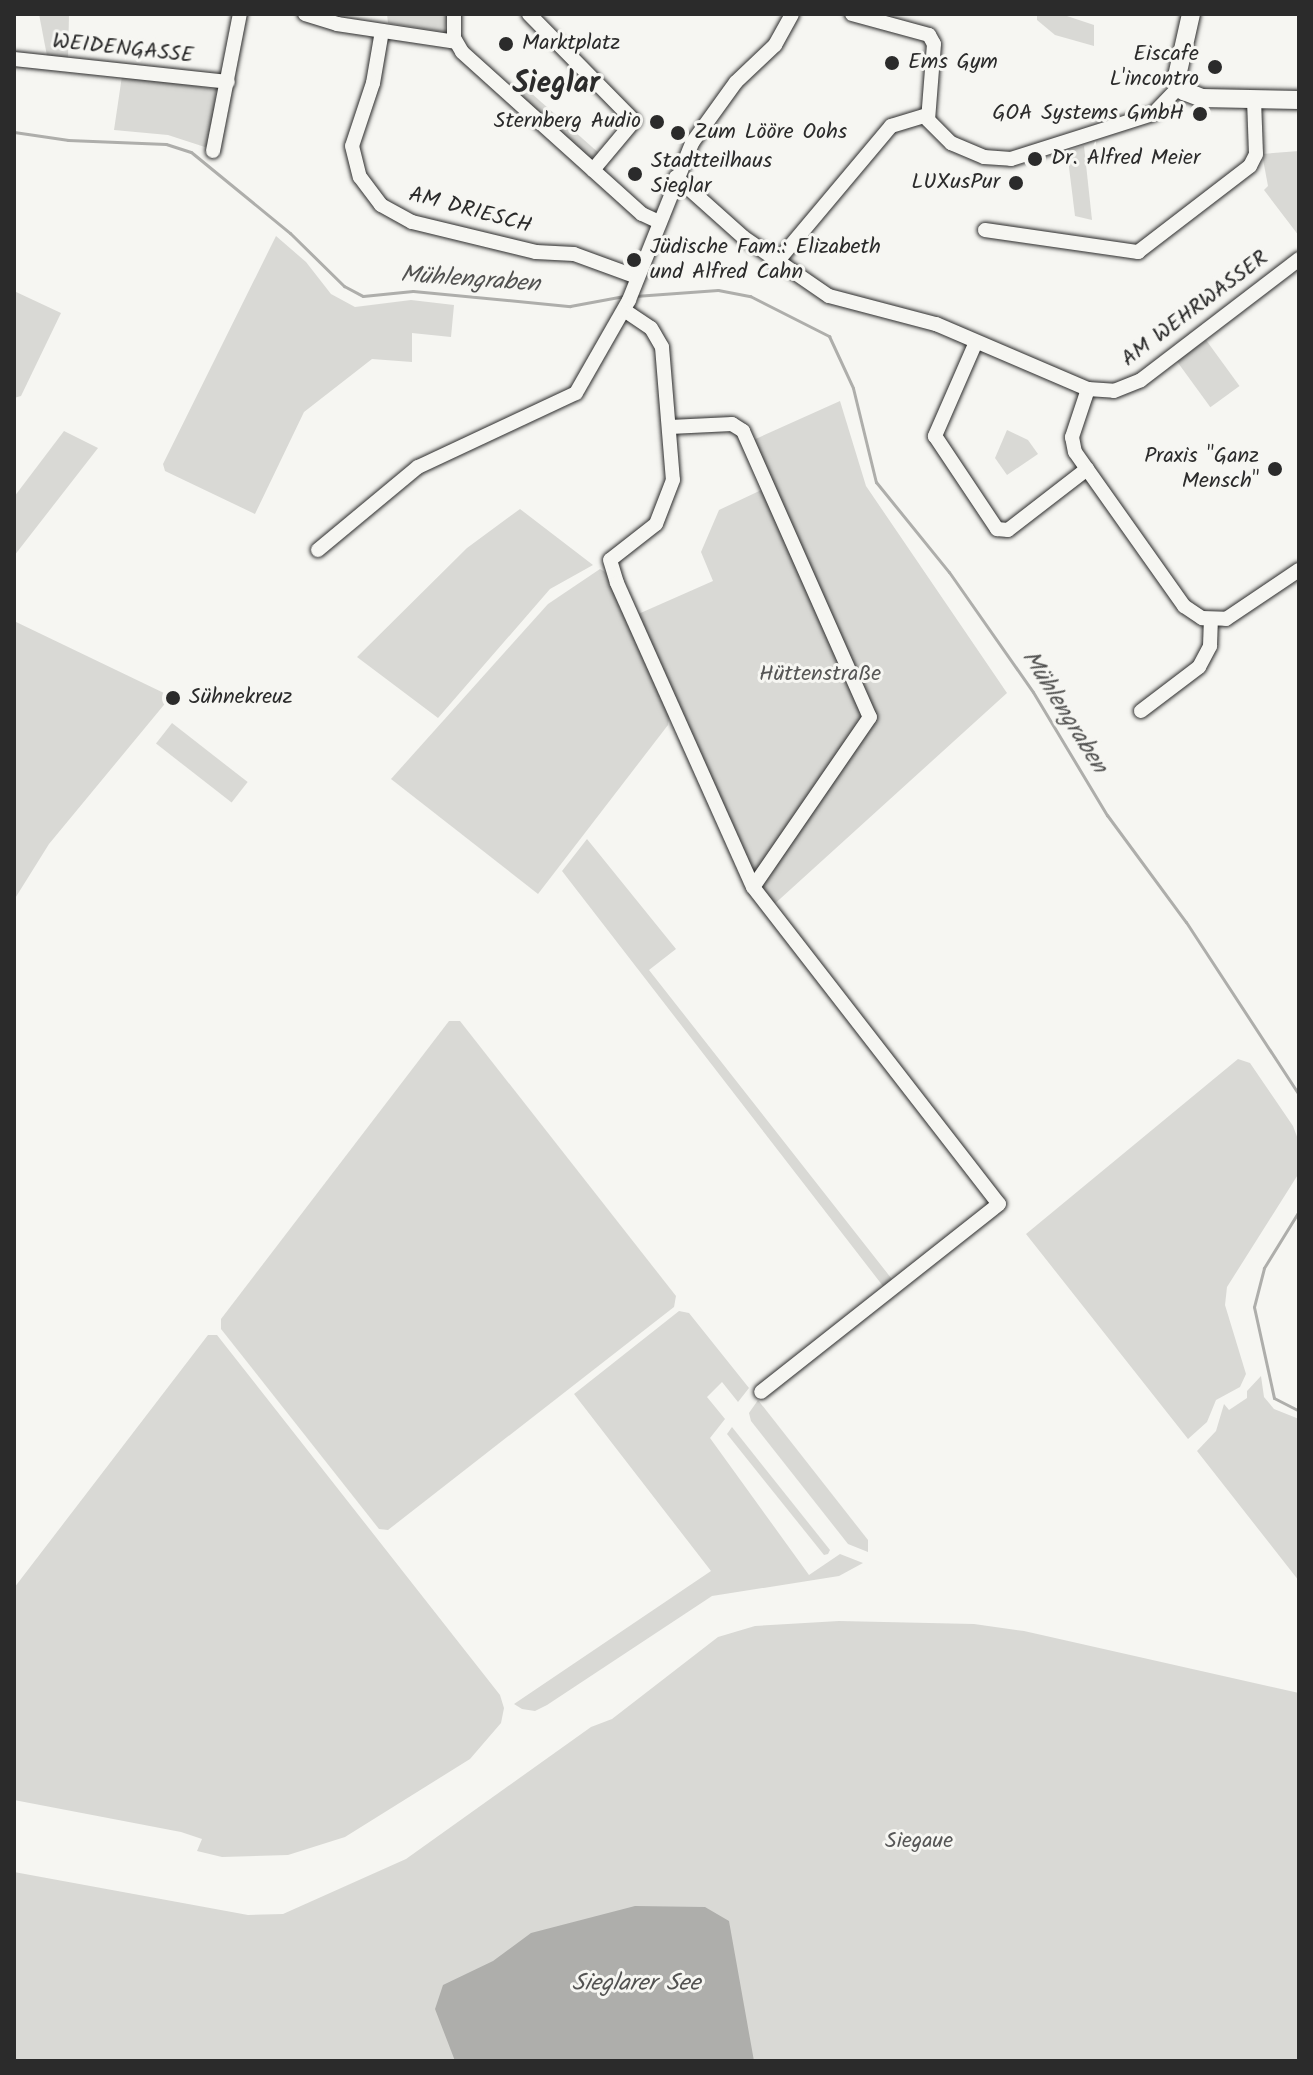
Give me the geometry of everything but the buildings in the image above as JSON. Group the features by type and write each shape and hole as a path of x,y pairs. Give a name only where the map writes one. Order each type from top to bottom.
{"street":[{"path":"213,151 240,14"},
{"path":"305,14 382,31 456,42 593,170 659,222"},
{"path":"454,14 456,42"},
{"path":"529,14 634,121 593,170"},
{"path":"318,550 418,467 571,399 631,294 676,177 706,121 775,45 792,14"},
{"path":"854,14 929,35 934,44 926,115 951,143 984,157 1011,159 1153,114 1180,86 1191,14"},
{"name":"AM DRIESCH","path":"382,31 373,83 352,146 360,177 381,205 412,222 536,252 574,254 631,294"},
{"name":"WEIDENGASSE","path":"14,59 228,82"},
{"path":"1180,86 1202,98 1299,100"},
{"path":"985,230 1138,252 1250,166 1256,154 1254,100"},
{"path":"776,263 891,126 926,115"},
{"name":"AM WEHRWASSER","path":"676,177 776,263 829,296 936,324 1088,389 1114,391 1141,380 1299,259"},
{"path":"631,294 662,347 673,480 668,502 656,524 610,560 753,887 999,1204 761,1392"},
{"path":"976,342 935,436 997,529 1008,530 1087,469"},
{"path":"1088,389 1072,437 1087,469 1177,598 1211,620 1237,615 1299,570"},
{"path":"670,427 732,424 743,431 870,717 753,887"},
{"path":"1141,711 1199,667 1210,646 1211,620"}],"green space":[{"path":"39,14 69,15 68,58 47,56"},
{"path":"387,14 447,14 445,32 388,23"},
{"path":"1037,14 1061,14 1094,25 1094,46 1055,35 1037,20"},
{"path":"122,76 216,89 211,149 168,135 114,130"},
{"path":"522,85 600,154 590,158 516,92 515,87"},
{"path":"1084,146 1092,220 1075,216 1067,151"},
{"path":"1299,151 1299,236 1264,190 1268,186 1262,154"},
{"path":"276,236 306,262 331,294 355,307 411,300 454,305 451,337 412,333 412,362 372,359 304,412 255,514 165,471 163,464"},
{"path":"14,291 61,313 21,396 14,398"},
{"path":"1206,340 1240,386 1210,407 1177,361"},
{"name":"Hüttenstraße","path":"840,401 866,486 1007,693 770,908 636,615 713,581 701,552 719,510 770,486 751,441"},
{"path":"1007,430 1028,440 1038,454 1007,475 995,458"},
{"path":"64,431 98,448 14,556 14,497"},
{"path":"520,509 593,565 550,589 438,718 357,657 467,548"},
{"path":"600,569 610,575 670,711 668,725 538,894 391,779 548,604"},
{"path":"14,621 166,694 168,700 49,844 14,900"},
{"path":"172,723 248,782 232,803 156,743"},
{"path":"587,839 676,949 649,970 895,1283 886,1290 562,871"},
{"path":"449,1021 460,1021 676,1296 674,1307 388,1530 379,1529 221,1329 221,1319"},
{"path":"1238,1059 1250,1063 1293,1126 1299,1142 1299,1173 1227,1287 1225,1305 1246,1374 1240,1387 1216,1400 1207,1422 1188,1439 1026,1234"},
{"path":"679,1311 689,1313 749,1388 738,1402 722,1382 707,1397 725,1419 710,1438 809,1575 840,1554 863,1563 839,1576 712,1596 547,1705 535,1711 522,1709 514,1704 711,1571 574,1394"},
{"path":"208,1335 217,1335 500,1695 504,1708 501,1723 470,1759 345,1837 288,1855 222,1857 197,1851 202,1839 181,1832 14,1800 14,1588"},
{"path":"1261,1376 1264,1397 1274,1409 1299,1419 1299,1581 1197,1451 1216,1431 1224,1404 1229,1410 1247,1398 1247,1391"},
{"path":"758,1400 868,1540 868,1552 848,1544 751,1421 749,1413"},
{"path":"732,1427 830,1550 828,1554 824,1555 727,1434"},
{"name":"Siegaue","path":"839,1621 974,1624 1024,1631 1299,1693 1299,2061 14,2061 14,1872 248,1915 283,1914 406,1859 591,1727 612,1719 718,1637 755,1626"}],"water":[{"name":"Sieglarer See","path":"635,1906 705,1907 729,1921 754,2061 455,2061 435,2009 443,1985 493,1961 531,1933"}],"waterway":[{"name":"Mühlengraben","path":"14,132 68,140 166,144 191,152 290,233 344,286 363,296 413,291 570,306 624,296"},
{"name":"Mühlengraben","path":"635,296 718,290 750,296 829,336 853,388 876,482 949,572 1033,692 1107,815 1186,922 1299,1095"},
{"name":"Mühlengraben","path":"1299,1211 1264,1268 1254,1307 1274,1398 1299,1411"}],"place":[{"name":"Marktplatz","path":"506,44"},
{"name":"Ems Gym","path":"892,63"},
{"name":"Eiscafe L'incontro","path":"1215,67"},
{"name":"GOA Systems GmbH","path":"1200,114"},
{"name":"Sternberg Audio","path":"657,122"},
{"name":"Zum Lööre Oohs","path":"678,133"},
{"name":"Dr. Alfred Meier","path":"1035,159"},
{"name":"Stadtteilhaus Sieglar","path":"635,174"},
{"name":"LUXusPur","path":"1016,183"},
{"name":"Jüdische Fam.: Elizabeth und Alfred Cahn","path":"634,260"},
{"name":"Praxis \"Ganz Mensch\"","path":"1275,469"},
{"name":"Sühnekreuz","path":"173,698"}],"district":[{"name":"Sieglar","path":"556,84"}]}
